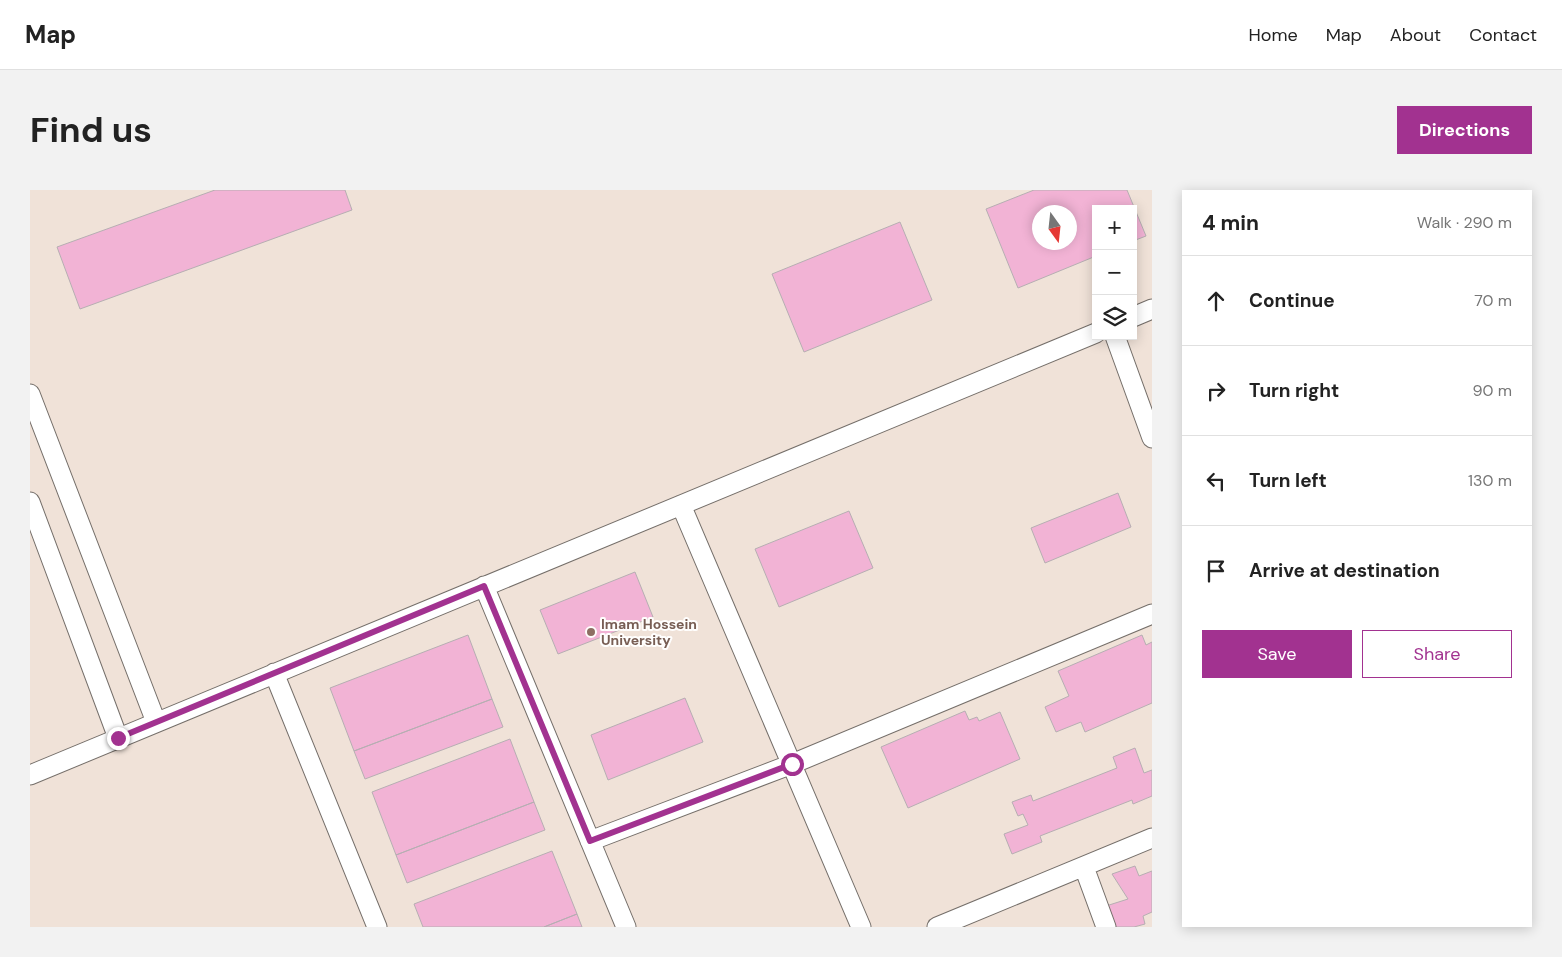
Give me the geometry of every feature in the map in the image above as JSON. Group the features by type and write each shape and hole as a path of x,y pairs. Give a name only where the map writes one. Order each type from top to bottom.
{"lane":[{"path":"1137,315 1152,309"},
{"path":"30,775 1092,335"},
{"path":"1116,340 1152,438"},
{"path":"30,394 156,722"},
{"path":"30,502 118,738"},
{"path":"681,505 861,927"},
{"path":"484,586 626,927"},
{"path":"590,841 792,764 1152,614"},
{"path":"274,673 377,927"},
{"path":"937,927 969,921 1084,866 1152,838"},
{"path":"1084,866 1106,927"}],"shaded area":[{"name":"Imam Hossein University","path":"30,190 1152,190 1152,927 30,927"}],"building":[{"path":"215,190 345,190 352,210 80,309 57,247"},
{"path":"1034,190 1127,190 1133,205 1092,205 1092,258 1018,288 986,209"},
{"path":"1137,214 1146,236 1137,239"},
{"path":"900,222 932,300 804,352 772,274"},
{"path":"1118,493 1131,527 1045,563 1031,528"},
{"path":"849,511 873,568 779,607 755,549"},
{"path":"635,572 653,617 558,654 540,610"},
{"path":"468,635 492,699 354,751 330,688"},
{"path":"1142,635 1146,645 1152,642 1152,703 1085,732 1081,722 1056,732 1045,707 1069,696 1058,671"},
{"path":"685,698 703,742 608,780 591,735"},
{"path":"492,699 503,727 365,779 354,751"},
{"path":"965,711 969,720 977,717 979,721 1000,712 1020,759 908,808 881,747"},
{"path":"510,739 534,802 396,855 372,792"},
{"path":"1135,748 1144,773 1152,770 1152,796 1133,804 1132,800 1040,836 1042,842 1012,854 1004,834 1028,825 1023,814 1018,816 1012,802 1031,795 1033,801 1117,768 1113,757"},
{"path":"534,802 545,830 407,883 396,855"},
{"path":"552,851 577,914 544,927 423,927 414,904"},
{"path":"1135,866 1139,876 1152,871 1152,912 1143,916 1145,924 1134,927 1115,927 1106,906 1128,899 1112,874"},
{"path":"577,914 582,927 544,927"}],"place":[{"name":"Imam Hossein University","path":"591,632"}],"route":[{"path":"118,738 484,586 590,841 792,764"}]}
